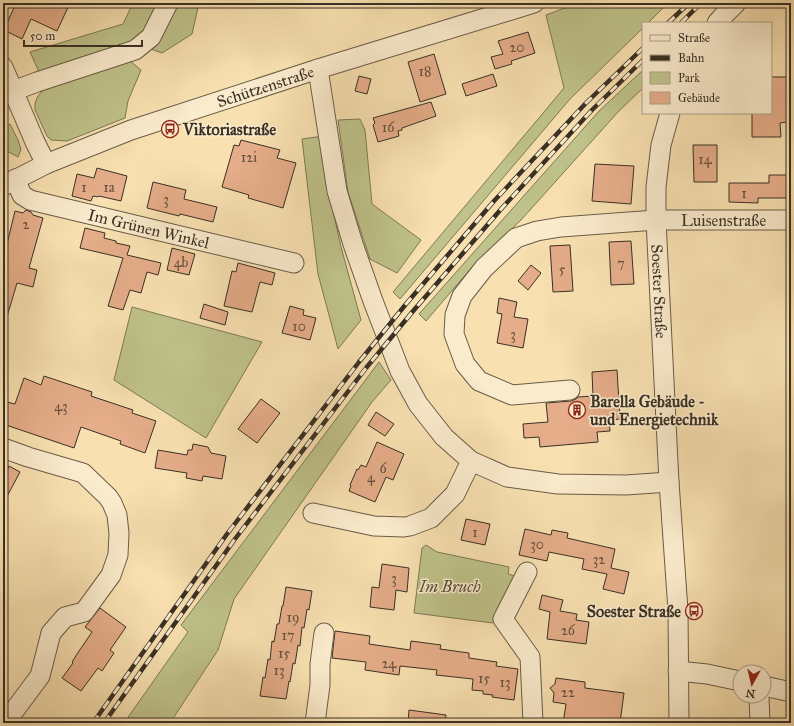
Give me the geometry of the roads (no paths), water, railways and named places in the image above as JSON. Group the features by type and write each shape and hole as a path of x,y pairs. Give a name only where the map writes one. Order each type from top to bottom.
{"street":[{"path":"13,91 135,50 151,37 168,3"},
{"name":"Schützenstraße","path":"9,182 46,164 131,130 534,3"},
{"path":"718,22 736,3"},
{"path":"3,67 46,164"},
{"path":"318,70 337,191 353,244 400,371 418,404 444,437 471,461 507,477 558,484 626,485 669,482"},
{"name":"Soester Straße","path":"670,114 661,145 656,187 656,220 669,482 678,610 679,723"},
{"name":"Im Grünen Winkel","path":"9,182 22,195 30,200 294,263"},
{"path":"570,390 512,395 479,381 465,364 454,334 455,315 462,296 484,268 516,238 537,231 560,227 656,220"},
{"name":"Luisenstraße","path":"656,220 791,220"},
{"path":"3,448 84,474 108,497 117,515 119,533 118,555 111,575 84,612 65,617 51,633 40,676 5,723"},
{"path":"313,514 374,526 410,526 431,518 455,494 471,461"},
{"path":"527,572 503,619 530,657 533,723"},
{"path":"315,723 324,633"},
{"path":"678,671 707,674 732,679"},
{"path":"772,688 791,692"},
{"path":"759,704 760,723"}],"railway":[{"path":"669,22 689,3"},
{"path":"682,22 701,3"},
{"path":"93,723 227,534 359,362 406,304 494,201 586,103 642,49"},
{"path":"104,723 235,539 366,368 502,208 592,110 642,61"}],"place":[{"name":"Viktoriastraße","path":"170,129"},
{"name":"Barella Gebäude - und Energietechnik","path":"577,410"},
{"name":"Soester Straße","path":"694,611"}],"park label":[{"name":"Im Bruch","path":"450,586"}]}
